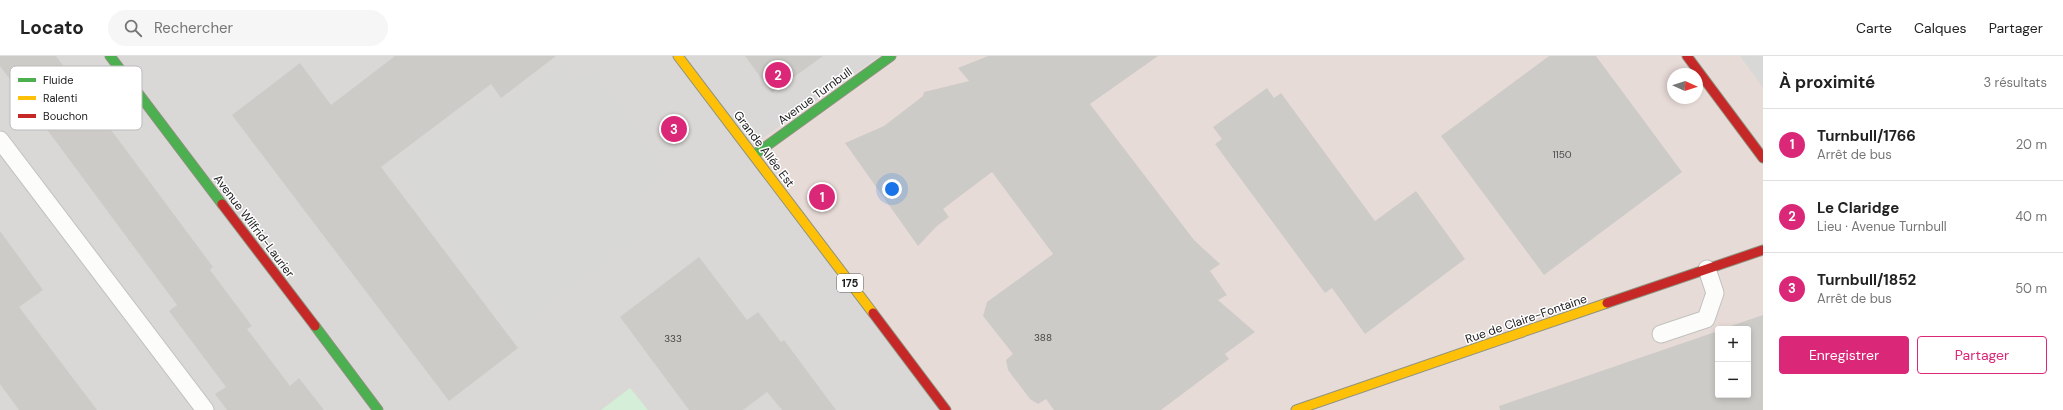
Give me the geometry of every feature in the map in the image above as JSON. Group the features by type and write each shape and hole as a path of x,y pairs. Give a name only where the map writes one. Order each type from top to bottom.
{"street":[{"name":"Avenue Wilfrid-Laurier","path":"110,56 118,66"},
{"name":"Grande Allée Est","path":"678,56 946,410"},
{"name":"Avenue Turnbull","path":"754,155 891,56"},
{"path":"1686,56 1763,158"},
{"name":"Avenue Wilfrid-Laurier","path":"142,98 378,410"},
{"name":"Rue de Claire-Fontaine","path":"1296,410 1763,250"}],"lane":[{"path":"0,140 205,410"},
{"path":"1660,334 1706,318 1715,293 1707,269"}],"shaded area":[{"path":"0,56 891,56 946,410 0,410"},
{"path":"880,56 1763,56 1763,410 946,410 746,150"},
{"path":"1740,56 1763,56 1763,88"},
{"path":"563,63 573,81 595,72 667,175 638,194 643,234 516,329 397,165 482,101 496,112"}],"green space":[{"path":"630,388 648,410 601,410"}],"building":[{"path":"0,56 56,56 63,66 10,66 10,80 0,66"},
{"path":"395,56 556,56 501,98 491,84 381,167 518,348 449,401 232,115 300,63 331,105"},
{"path":"745,56 823,56 772,93"},
{"path":"988,56 1158,56 1090,104 1194,240 1220,264 1210,271 1227,295 1218,300 1255,332 1225,354 1229,359 1161,410 1054,410 1046,399 1038,404 1030,399 1008,370 1006,360 1013,354 983,316 987,302 1053,254 992,172 943,209 949,217 937,226 918,246 845,143 884,126 923,96 924,92 969,81 958,68"},
{"path":"1549,56 1596,56 1682,172 1544,275 1441,136"},
{"path":"1267,88 1274,98 1281,93 1375,221 1416,191 1465,259 1365,334 1332,288 1325,293 1215,144 1222,139 1213,127"},
{"path":"47,130 111,130 213,267 210,270 252,326 247,329 290,386 299,378 324,410 227,410 215,394 226,387 169,311 177,305"},
{"path":"0,231 43,290 19,307 97,410 19,410 0,384"},
{"path":"699,257 747,320 758,312 781,342 784,340 836,410 782,410 767,392 743,410 689,410 620,317"},
{"path":"1763,315 1763,410 1500,410 1499,406 1715,332 1715,398 1751,398 1751,326 1731,326"}],"traffic: fast":[{"path":"110,56 118,66"},
{"path":"754,155 891,56"},
{"path":"142,98 222,204"},
{"path":"315,326 378,410"}],"traffic: slow":[{"path":"678,56 873,313"},
{"path":"1296,410 1607,303"}],"traffic: jam":[{"path":"1687,56 1763,158"},
{"path":"222,204 315,326"},
{"path":"1607,303 1763,250"},
{"path":"873,313 946,410"}],"place":[{"name":"Le Claridge","path":"778,75"},
{"name":"Turnbull/1852","path":"674,129"},
{"name":"Turnbull/1766","path":"822,197"}]}
